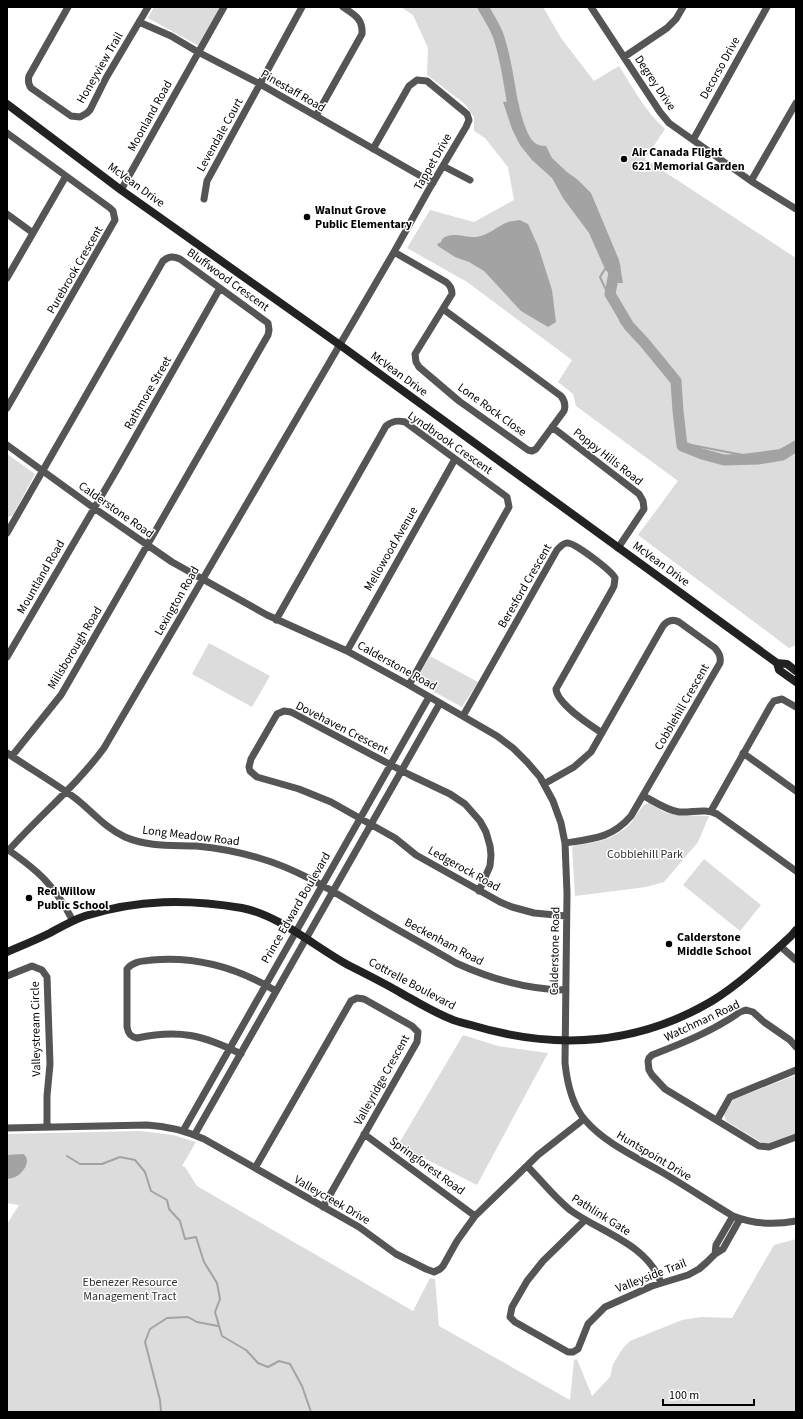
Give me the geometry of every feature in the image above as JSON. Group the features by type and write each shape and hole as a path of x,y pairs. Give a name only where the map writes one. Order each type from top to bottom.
{"main road":[{"name":"McVean Drive","path":"7,104 121,190 340,345 777,663 787,664 796,671"},
{"name":"McVean Drive","path":"777,663 779,670 796,682"},
{"name":"Cottrelle Boulevard","path":"7,952 83,916 131,904 188,902 244,909 283,925 347,964 452,1020 512,1036 549,1041 565,1041 619,1036 661,1025 686,1014 727,991 755,969 796,930"}],"street":[{"name":"Honeyview Trail","path":"68,7 29,76 28,84 31,88 71,116 84,116 90,110 106,78 139,22"},
{"path":"139,22 148,7"},
{"name":"Moonland Road","path":"121,190 224,7"},
{"name":"Levendale Court","path":"204,199 207,181 302,7"},
{"path":"316,116 362,34 362,26 358,18 343,7"},
{"name":"Degrey Drive","path":"591,7 660,112 669,123 751,181 796,209"},
{"path":"624,57 667,28 676,19 683,7"},
{"name":"Decorso Drive","path":"693,140 767,7"},
{"name":"Pinestaff Road","path":"139,22 171,36 198,52 260,84 433,183"},
{"name":"Tappet Drive","path":"340,345 469,120 467,114 427,81 417,80 410,86 374,149"},
{"path":"751,181 796,103"},
{"path":"7,133 66,176 7,278"},
{"path":"443,166 470,180"},
{"name":"Purebrook Crescent","path":"7,408 115,220 113,211 110,208 66,176"},
{"path":"7,214 33,233"},
{"name":"Lone Rock Close","path":"394,252 449,284 451,287 452,294 415,354 416,362 419,367 459,401 528,450 532,451 536,449 564,411 565,403 561,396 443,309"},
{"name":"Bluffwood Crescent","path":"42,471 163,261 171,256 180,259 266,321 269,327 269,332 147,546"},
{"name":"Rathmore Street","path":"94,508 220,288"},
{"name":"Lexington Road","path":"8,849 86,772 104,748 340,345"},
{"name":"Lyndbrook Crescent","path":"276,620 386,426 390,423 400,421 405,422 507,497 509,504 509,510 409,685"},
{"name":"Poppy Hills Road","path":"552,428 639,494 643,501 644,509 618,548"},
{"name":"Calderstone Road","path":"7,445 147,546 172,562 276,620 347,651 463,716 514,748 544,784 558,813 565,843 567,893 565,1041"},
{"name":"Mellowood Avenue","path":"347,651 455,459"},
{"path":"8,528 42,471"},
{"name":"Mountland Road","path":"7,657 94,508"},
{"name":"Beresford Crescent","path":"463,716 557,550 564,544 568,543 575,546 610,572 615,578 612,590 556,688 556,693 560,699 583,720 602,732"},
{"name":"Millsborough Road","path":"9,754 61,695 147,546"},
{"name":"Cobblehill Crescent","path":"544,784 574,767 591,752 663,626 667,622 673,620 679,622 715,648 719,653 720,663 631,816 625,823 613,832 596,839 565,843"},
{"name":"Prince Edward Boulevard","path":"183,1131 429,697"},
{"path":"711,811 770,704 774,701 782,699 796,708"},
{"name":"Prince Edward Boulevard","path":"194,1134 440,703"},
{"name":"Dovehaven Crescent","path":"360,818 321,797 288,785 257,777 250,771 249,767 251,759 275,716 280,712 291,712 391,765"},
{"path":"743,753 796,791"},
{"name":"Long Meadow Road","path":"9,754 75,798 112,830 133,840 158,845 199,846 243,854 288,869 322,885"},
{"path":"391,765 459,799 471,809 480,821 488,837 491,854 489,871 479,891"},
{"path":"644,796 674,811 711,811 725,819 796,870"},
{"name":"Ledgerock Road","path":"360,818 395,838 416,855 500,902 522,910 546,915 566,916"},
{"path":"8,849 34,869 50,884 62,900 73,921"},
{"name":"Beckenham Road","path":"322,885 470,970 513,984 554,990 566,990"},
{"path":"780,946 796,960"},
{"path":"241,1054 205,1038 184,1034 165,1034 137,1038 133,1037 128,1032 127,1027 127,969 131,964 144,962 188,960 229,969 256,980 276,991"},
{"name":"Valleystream Circle","path":"7,976 32,966 42,970 47,977 50,1064 47,1096 47,1127"},
{"name":"Valleyridge Crescent","path":"256,1168 349,1003 353,999 364,999 412,1026 418,1032 419,1036 417,1042 323,1207"},
{"name":"Watchman Road","path":"796,1046 753,1012 746,1010 704,1034 652,1055 649,1058 648,1066 652,1075 665,1089 764,1148 796,1137"},
{"name":"Huntspoint Drive","path":"565,1041 564,1064 567,1081 572,1095 584,1119 601,1136 733,1216 740,1219 766,1224 796,1221"},
{"path":"717,1120 730,1097 796,1070"},
{"name":"Valleycreek Drive","path":"7,1128 147,1125 194,1134 359,1227 396,1254 431,1272 438,1270 443,1266 457,1241 475,1216 555,1141 584,1119"},
{"name":"Springforest Road","path":"364,1134 475,1216"},
{"name":"Pathlink Gate","path":"527,1166 570,1210 636,1250 655,1269 662,1283"},
{"name":"Valleyside Trail","path":"715,1254 716,1245 733,1216"},
{"name":"Valleyside Trail","path":"585,1220 543,1261 527,1281 510,1310 512,1320 564,1350 572,1352 578,1349 588,1324 605,1307 627,1296 688,1275 699,1269 715,1254 723,1249 740,1219"}],"green space":[{"path":"154,7 220,7 199,46 148,18"},
{"path":"401,7 543,7 561,38 594,81 619,66 645,107 665,129 645,159 796,258 796,645 789,648 638,535 678,481 576,406 573,394 558,382 572,360 467,282 407,248 430,210 474,222 514,200 508,167 485,138 474,131 474,117 465,104 427,75 428,48 413,15"},
{"path":"7,454 35,474 13,515 7,518"},
{"path":"209,643 270,676 252,707 192,674"},
{"path":"430,656 478,682 462,707 416,682"},
{"name":"Cobblehill Park","path":"649,803 664,812 676,815 709,816 698,842 664,882 646,887 575,896 572,847 575,845 590,843 612,837 630,824 641,809"},
{"path":"704,859 761,905 740,931 683,885"},
{"path":"463,1035 498,1046 548,1053 477,1185 398,1145"},
{"path":"796,1075 796,1133 764,1144 726,1121 724,1114 734,1099"},
{"name":"Ebenezer Resource Management Tract","path":"140,1131 173,1135 196,1142 182,1166 185,1167 197,1186 413,1311 430,1278 435,1279 439,1326 570,1400 574,1360 577,1359 592,1396 610,1377 613,1364 623,1348 630,1341 682,1320 701,1317 732,1318 774,1245 796,1239 796,1412 7,1412 7,1224 19,1205 7,1203 7,1134"}],"shaded area":[{"path":"518,101 524,123 531,139 538,145 546,146 552,158 591,193 619,260 623,283 616,283 605,269 589,233 563,198 552,178 532,160 520,145 512,129 503,102"},
{"path":"520,220 528,224 538,246 552,290 556,322 548,327 521,311 484,271 469,262 455,257 437,244 441,242 442,239 450,235 476,237 488,233 508,222"},
{"path":"23,1154 27,1159 24,1169 17,1176 7,1179 7,1155"}],"waterway":[{"path":"483,7 495,28 501,45 515,115"},
{"path":"613,264 615,267 610,294 629,326 676,381 682,446 702,454 724,460 758,459 782,455 796,446"},
{"path":"605,269 600,277 622,324 644,339 663,358 673,375 677,398 677,422 680,436 686,444 743,455 780,450 796,442"},
{"path":"67,1156 80,1164 102,1164 120,1157 135,1160 145,1172 151,1191 167,1200 169,1209 180,1221 185,1239 196,1237 204,1262 217,1283 220,1299 215,1312 222,1336 246,1350 258,1363 268,1367 279,1361 290,1364 302,1386 311,1412"},
{"path":"161,1412 160,1400 145,1342 150,1329 167,1318 188,1317 197,1322 218,1326"}],"place":[{"name":"Air Canada Flight 621 Memorial Garden","path":"624,159"},
{"name":"Walnut Grove Public Elementary","path":"307,217"},
{"name":"Red Willow Public School","path":"29,898"},
{"name":"Calderstone Middle School","path":"669,944"}]}
